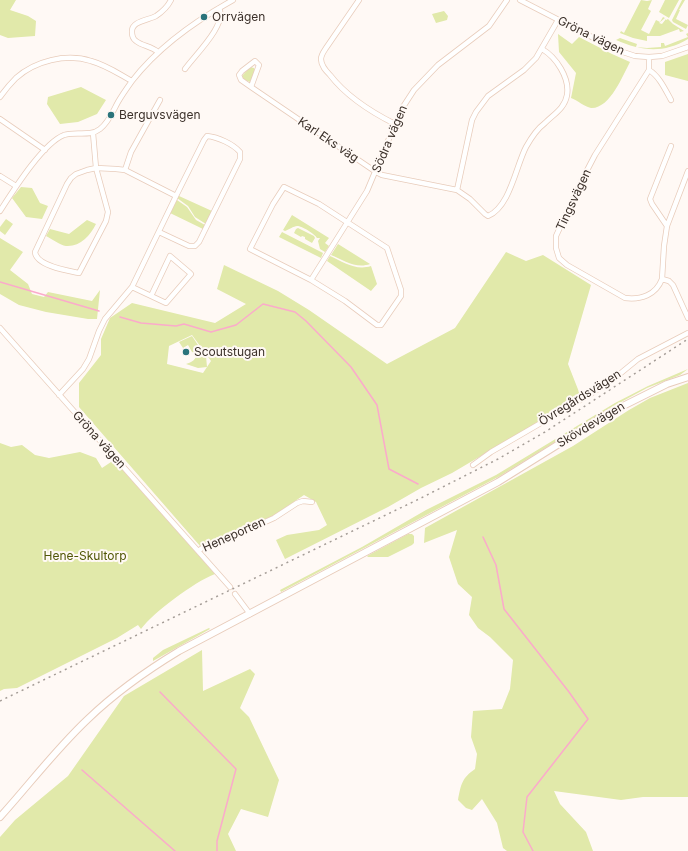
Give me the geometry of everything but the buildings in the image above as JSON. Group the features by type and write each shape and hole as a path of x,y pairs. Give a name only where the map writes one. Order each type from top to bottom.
{"main road":[{"name":"Skövdevägen","path":"0,818 70,737 88,719 117,693 179,651 498,482 607,414 667,384 688,377"}],"street":[{"path":"158,52 153,48 136,41 132,34 132,28 137,23 156,16 171,0"},
{"path":"0,211 27,170 52,143 64,135 75,133 93,133 99,130 105,124 132,81 158,52 189,27 233,0"},
{"path":"359,0 326,48 322,55 321,61 324,68 343,90 364,106 395,124"},
{"name":"Södra vägen","path":"311,280 367,191 395,124 407,100 422,80 438,65 489,26 507,0"},
{"name":"Gröna vägen","path":"520,0 617,50 635,56 662,56 688,47"},
{"path":"185,69 201,50 218,25 221,14 219,8"},
{"path":"542,48 560,68 566,79 568,87 567,97 558,113 544,123 532,137 504,200 492,214 488,216 470,198 457,190 469,130 476,112 488,96 524,70 536,58 558,20"},
{"path":"649,57 649,70 654,73 671,100"},
{"path":"0,97 16,78 30,69 45,62 65,58 84,59 99,64 132,81"},
{"name":"Karl Eks väg","path":"251,87 259,68 259,64 256,61 242,71 239,75 240,80 376,172 382,175 457,190"},
{"name":"Tingsvägen","path":"649,70 595,155 558,231 556,236 556,248 559,258 567,265 625,298 636,300 648,295 656,289 662,279"},
{"path":"125,170 131,152 160,100"},
{"path":"0,119 45,150"},
{"path":"93,133 96,168 108,212 106,221 82,269 79,272 60,269 37,258 35,252 67,184 76,174 96,168 125,170 176,196"},
{"path":"59,395 83,369 105,319 132,287 204,140 207,136 213,136 236,148 240,152 240,159 199,242 195,246 189,246 159,232"},
{"path":"667,226 650,199 671,146"},
{"path":"688,171 667,226 662,279 669,281 673,285 688,318"},
{"path":"0,176 16,186"},
{"path":"284,188 314,201 387,248 401,290 401,296 383,323 381,325 377,325 345,301 311,280 250,249 273,204 284,188"},
{"path":"132,287 151,296 166,303 191,274 170,256 151,296"},
{"name":"Gröna vägen","path":"0,328 198,551"},
{"name":"Övregårdsvägen","path":"472,465 491,452 589,395 616,377 638,359 688,333"},
{"name":"Heneporten","path":"230,587 198,551 205,546 274,518 297,503 303,501 312,502"},
{"path":"235,594 250,614"}],"green space":[{"path":"0,0 16,0 10,10 28,16 36,21 35,36 8,38 0,35"},
{"path":"641,0 652,0 648,9 651,11 641,30 649,34 656,20 660,22 663,17 665,18 659,23 662,24 666,19 668,19 684,31 680,32 679,29 660,36 647,36 647,41 620,33 621,31 624,33"},
{"path":"665,0 679,0 669,18 659,12"},
{"path":"682,0 685,0 676,19 688,25 686,29 672,20"},
{"path":"444,11 448,16 447,20 436,23 432,14"},
{"path":"558,34 572,44 579,37 630,62 620,83 610,97 598,107 591,108 571,98 576,73 559,52"},
{"path":"688,37 688,39 679,44 661,49 652,49 636,47 661,47 661,43 664,43 665,46"},
{"path":"620,38 637,44 636,47 616,40"},
{"path":"688,54 688,81 665,75 665,62"},
{"path":"250,67 254,68 255,71 250,82 243,79 242,76"},
{"path":"81,87 106,100 97,114 78,122 60,124 47,104 48,97"},
{"path":"21,187 32,188 40,203 48,206 42,219 26,217 12,198"},
{"path":"179,196 212,211 206,224 195,217 188,206 177,198"},
{"path":"177,200 187,207 196,220 205,225 203,229 170,213"},
{"path":"292,215 329,238 325,243 329,246 325,252 320,249 318,241 320,238 317,238 314,234 305,229 297,226 285,231 283,230"},
{"path":"6,219 13,224 5,235 0,231 0,227"},
{"path":"87,220 96,224 91,233 76,245 66,246 46,236 50,229 69,234"},
{"path":"298,228 314,236 315,238 312,243 305,239 305,237 301,237 294,233"},
{"path":"282,232 323,253 321,258 279,237"},
{"path":"0,238 23,252 10,270 28,284 32,294 44,297 48,292 92,301 100,290 97,319 88,319 46,312 19,305 0,294"},
{"path":"338,244 370,264 355,265 331,255"},
{"path":"506,252 526,261 543,255 591,285 568,364 581,397 452,473 285,559 276,540 287,535 319,530 327,525 316,502 304,495 273,516 200,546 79,407 79,383 101,355 101,339 110,318 132,303 215,323 246,304 217,289 224,265 278,291 309,310 387,364 455,328","holes":["192,335 211,361 203,373 167,364 169,346"]},
{"path":"330,256 355,267 371,266 377,284 371,291 327,261"},
{"path":"192,336 200,348 195,353 192,352 188,345 183,348 179,342"},
{"path":"201,349 206,356 207,367 198,368 186,364 196,357 197,353"},
{"path":"688,369 680,375 647,388 610,408 500,476 281,592 280,590 362,547 426,510 496,475 615,403 648,386"},
{"path":"688,383 688,797 643,797 621,800 554,791 560,804 586,832 593,851 507,851 503,848 497,823 482,799 472,810 466,808 458,800 463,782 467,775 475,769 477,754 471,737 473,711 502,709 510,689 513,660 490,637 478,628 469,615 472,597 458,584 449,557 457,530 424,543 425,528 573,446 650,398"},
{"name":"Hene-Skultorp","path":"0,443 11,447 22,445 35,455 49,458 80,452 96,458 102,468 114,460 215,574 196,584 175,598 155,614 141,629 138,625 117,638 17,688 4,689 0,691"},
{"path":"408,534 412,534 414,536 414,543 412,545 388,557 367,556"},
{"path":"209,628 210,629 153,661 153,658 163,650"},
{"path":"202,650 203,691 250,669 255,674 240,708 249,717 279,780 268,817 241,809 228,834 236,851 0,851 0,837 15,820 68,776 124,696"}],"waterway":[{"path":"0,282 99,311"},
{"path":"120,317 141,323 176,326 184,324 211,332 236,325 263,304 295,312 306,321 351,367 377,405 389,469 418,484"},
{"path":"483,537 496,565 504,609 569,692 588,719 527,797 523,832 533,851"},
{"path":"160,692 236,769 217,841 217,851"},
{"path":"82,770 175,851"}],"railway":[{"path":"0,701 419,499 498,459 545,432 688,339"}],"place":[{"name":"Orrvägen","path":"204,17"},
{"name":"Berguvsvägen","path":"111,115"},
{"name":"Scoutstugan","path":"186,352"}]}
